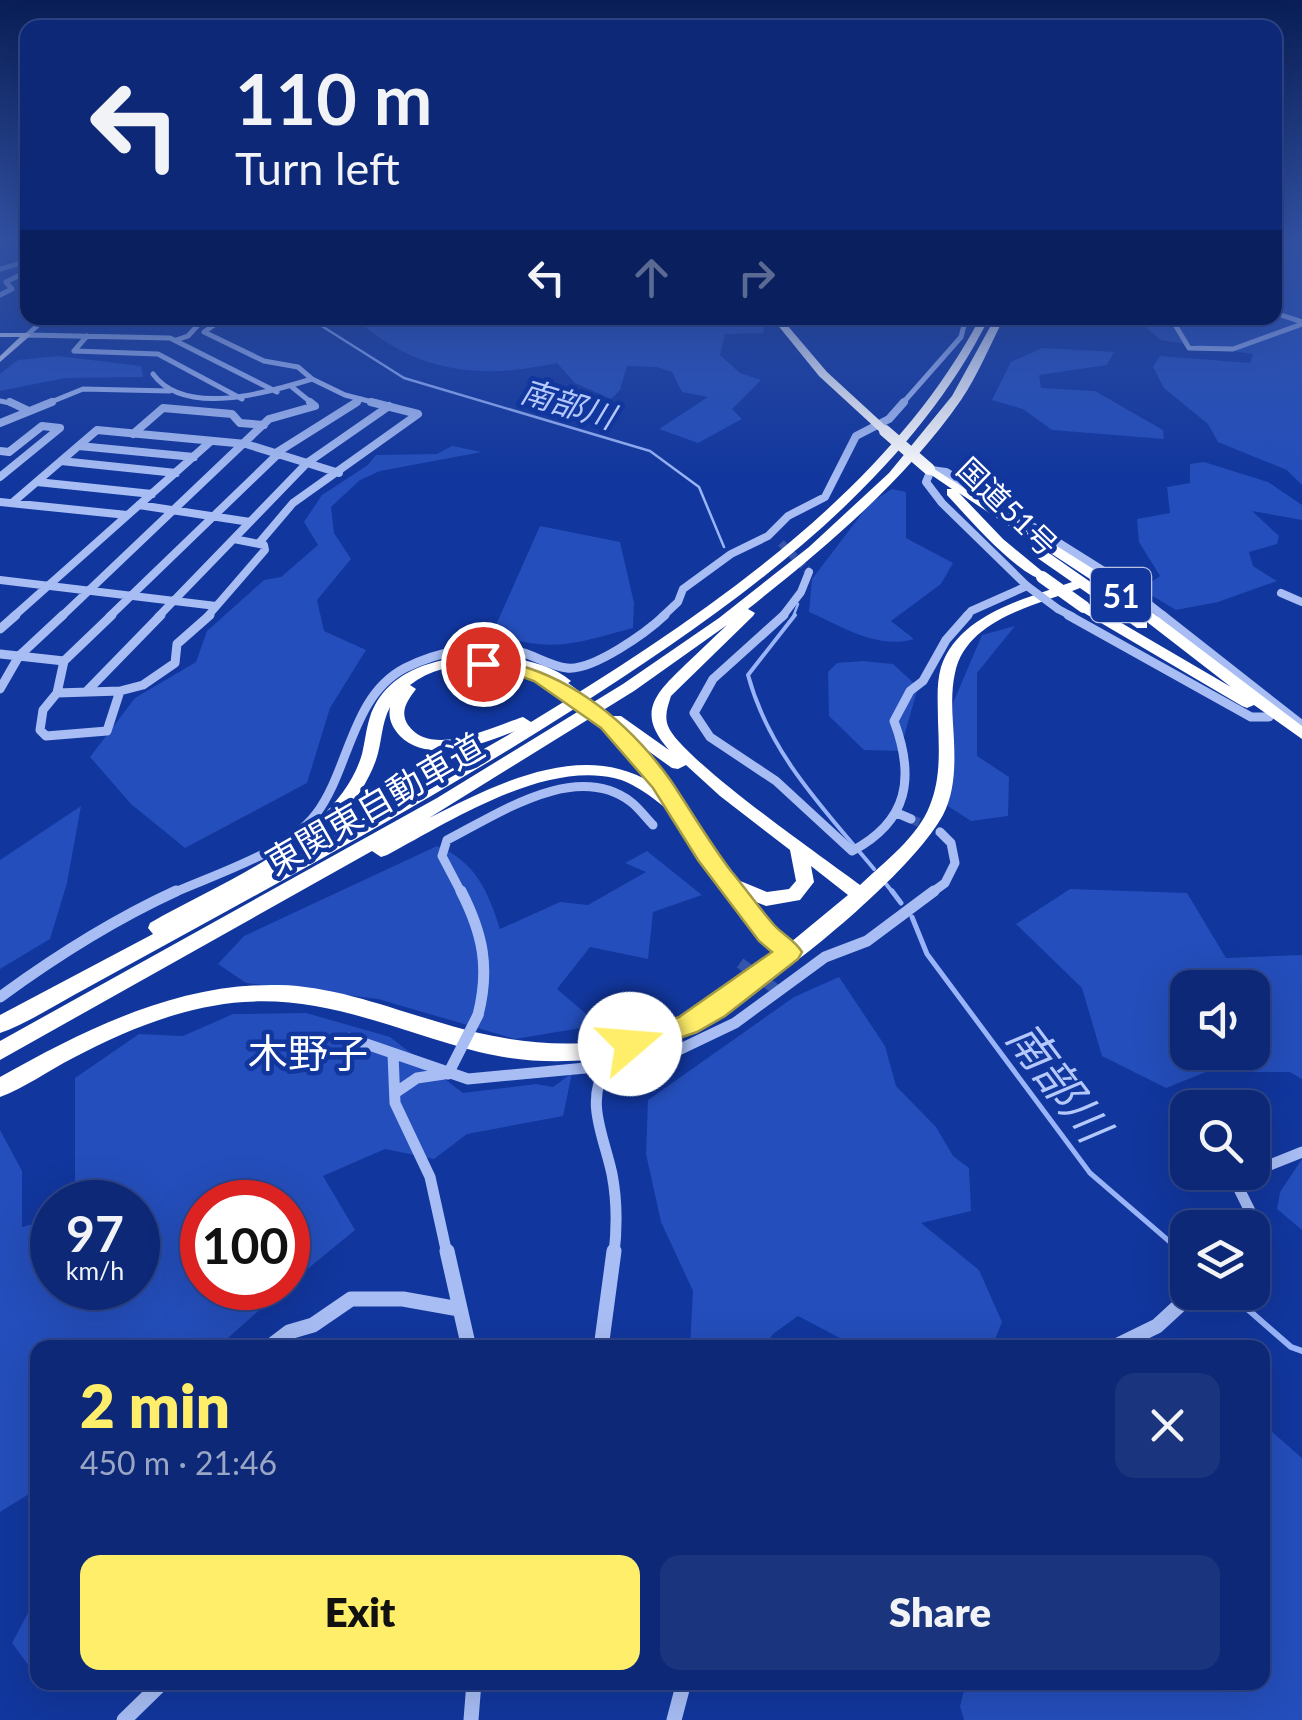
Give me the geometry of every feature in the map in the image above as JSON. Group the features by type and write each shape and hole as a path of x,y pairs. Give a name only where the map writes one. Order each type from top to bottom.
{"highway":[{"name":"国道51号","path":"782,325 823,374 930,470 998,542 1042,577 1084,607 1302,736"},
{"name":"東関東自動車道","path":"8,1021 390,812 637,661 735,591 845,498 937,396 980,325"},
{"name":"東関東自動車道","path":"0,1051 516,758 654,669 811,549 891,475 939,420 981,358 996,325"},
{"name":"国道51号","path":"930,470 1098,578 1302,736"},
{"path":"950,483 992,520"},
{"path":"960,500 1264,713"},
{"path":"811,549 792,574 675,680 660,701 659,720 666,736 726,792 860,895"},
{"path":"0,1088 59,1054 154,1012 237,994 312,996 514,1050 568,1052 630,1044 688,1024 716,1008 860,895 923,834 942,798 947,774 945,681 957,648 990,622 1081,583"},
{"path":"1186,655 1236,683"},
{"path":"8,1021 309,838 342,806 356,784 369,758 380,711 391,695 412,678 451,662 494,658 536,666 696,778 726,792"},
{"path":"560,683 504,666 451,668 407,691 399,701 397,717 402,728 424,742 476,741 556,707 637,661"},
{"path":"612,722 646,763 727,882 768,934 789,952"},
{"path":"53,1022 417,832 539,779 573,770 602,770 637,782 678,810"},
{"path":"727,882 766,899 794,894 805,882 798,847"}],"street":[{"path":"1175,325 1189,348 1233,349 1302,323"},
{"path":"0,360 38,325"},
{"path":"61,336 72,325"},
{"path":"0,336 176,340 188,336 197,325"},
{"path":"213,325 204,332 264,362 298,367 312,378 361,399 418,414 292,503 259,543"},
{"path":"0,997 61,954 138,908 260,854 300,830 316,816 333,786 368,701 401,670 436,654 479,648 517,651 567,668 580,666 643,636 678,602 683,589 732,554 768,536 788,516 825,497 856,436 881,428 950,352 964,325"},
{"path":"87,336 74,352 158,354 243,400"},
{"path":"176,340 277,392"},
{"path":"181,366 208,357"},
{"path":"154,374 170,391"},
{"path":"0,423 83,389 170,391 228,401 277,392 312,378"},
{"path":"0,689 3,678 21,654 269,420 315,406 292,387"},
{"path":"120,691 107,731 46,736 40,730 39,720 57,693 64,662 277,454 361,399"},
{"path":"0,402 6,400 30,411"},
{"path":"88,691 307,463 389,406"},
{"path":"133,434 162,408 232,414 240,424 264,425"},
{"path":"0,452 9,452 42,426 60,428 0,477"},
{"path":"12,503 97,430 246,444 339,473"},
{"path":"0,629 211,441"},
{"path":"79,446 194,457"},
{"path":"61,461 176,472"},
{"path":"1264,713 1251,717 1058,609 1026,586 942,503 926,482 930,470 946,472 1118,580 1302,725"},
{"path":"36,482 152,494"},
{"path":"0,502 128,515"},
{"path":"139,506 250,522"},
{"path":"768,536 781,543"},
{"path":"57,693 120,691 144,686 176,663 177,644 199,628 265,550 259,543 234,539"},
{"path":"809,572 789,611 728,667 696,704 694,714 710,737 776,781 810,809 846,848 857,850 897,813 908,760 894,721 910,690 923,681 946,640 970,611 1026,586"},
{"path":"0,580 216,606"},
{"path":"1282,594 1302,602"},
{"path":"0,654 64,662"},
{"path":"448,1074 487,988 487,950 469,900 442,856 448,840 542,796 586,784 624,794 653,825"},
{"path":"897,813 911,819"},
{"path":"349,1038 468,1079 668,1056 734,1023 825,956 866,942 952,875 955,850 940,832"},
{"path":"393,1054 397,1113 430,1177 468,1340"},
{"path":"602,1340 617,1230 614,1178 594,1104 598,1080 607,1066"},
{"path":"395,1094 417,1078 448,1074"},
{"path":"1270,1165 1302,1152"},
{"path":"278,1340 288,1332 313,1325 350,1299 403,1298 460,1309"},
{"path":"1132,1340 1152,1332 1175,1310"},
{"path":"124,1720 155,1690"},
{"path":"471,1720 473,1690"},
{"path":"674,1720 682,1690"}],"shaded area":[{"path":"1282,319 1302,319 1302,485 1287,470 1218,442 1208,424 1164,388 1153,367 1160,356 1250,363 1253,354 1161,340 1143,325 1282,325"},
{"path":"363,325 765,325 763,333 725,334 720,355 740,373 761,380 732,409 742,419 698,443 659,429 708,397 682,392 672,372 627,366 620,390 611,399 575,383 557,363 501,371 449,368 401,351"},
{"path":"1042,348 1114,352 1107,365 1039,375 1041,388 1095,391 1163,430 1164,439 1052,430 1023,409 992,400 1011,362"},
{"path":"58,356 141,366 143,377 65,378 0,391 0,374 18,360"},
{"path":"452,446 482,452 380,471 360,480 331,507 334,533 351,559 317,600 324,631 366,650 330,708 307,783 185,848 131,804 90,757 135,698 196,662 207,631 264,580 281,577 318,545 304,522 322,495 368,465 376,455 437,454"},
{"path":"1204,462 1268,482 1302,505 1302,520 1252,511 1279,536 1277,544 1249,552 1253,566 1277,581 1218,602 1176,610 1141,589 1160,576 1139,542 1137,519 1170,513 1167,487 1190,483 1190,464"},
{"path":"892,489 906,492 906,538 953,563 941,584 891,621 914,639 900,642 860,635 809,612 812,579 870,503"},
{"path":"540,526 620,542 634,603 633,628 548,645 492,634"},
{"path":"1015,626 977,673 977,756 1009,777 1008,816 971,821 946,805 953,703 982,635"},
{"path":"837,663 893,664 918,687 900,751 864,750 829,716 828,672"},
{"path":"81,806 67,883 50,939 0,969 0,860"},
{"path":"437,846 462,860 479,879 500,929 560,902 588,905 646,872 625,863 647,851 702,895 653,912 648,959 590,947 557,989 599,1025 515,1039 378,999 246,983 218,964 244,936"},
{"path":"1070,889 1187,893 1226,958 1302,955 1302,1079 1290,1072 1206,1072 1166,1088 1102,1056 1082,988 1016,924"},
{"path":"839,977 885,1046 896,1086 936,1127 953,1156 969,1168 971,1211 921,1223 979,1270 1002,1322 995,1340 844,1340 798,1316 769,1340 690,1340 693,1291 661,1222 646,1154 648,1100 794,997"},
{"path":"306,1013 390,1037 463,1093 536,1084 553,1087 572,1073 563,1116 467,1134 434,1159 385,1149 323,1176 355,1230 310,1267 310,1180 180,1180 180,1310 259,1310 226,1340 30,1340 30,1493 0,1512 0,1130 22,1171 22,1227 30,1225 30,1310 160,1310 160,1180 75,1180 75,1078 139,1034 183,1036 233,1014"},
{"path":"1302,1159 1302,1230 1277,1209 1280,1192"},
{"path":"1270,1430 1302,1458 1302,1720 964,1720 960,1706 964,1690 1270,1690"},
{"path":"30,1609 30,1667 12,1643"}],"waterway":[{"name":"南部川","path":"320,325 404,378 650,451 699,487 724,547"},
{"name":"南部川","path":"793,617 798,604"},
{"name":"南部川","path":"795,615 748,675 769,730 784,755 874,869"},
{"name":"南部川","path":"886,884 894,894"},
{"name":"南部川","path":"892,891 901,903"},
{"name":"南部川","path":"912,917 927,954 1090,1173 1170,1242"},
{"name":"南部川","path":"1249,1310 1291,1347 1302,1351"}],"tunnel":[{"path":"781,543 809,572"},
{"path":"911,819 940,832"},
{"path":"740,963 778,991"}],"district":[{"name":"木野子","path":"308,1053"}],"route":[{"path":"483,664 514,667 541,676 608,723 646,763 706,854 768,934 789,952 716,1008 661,1036 630,1044"}]}
